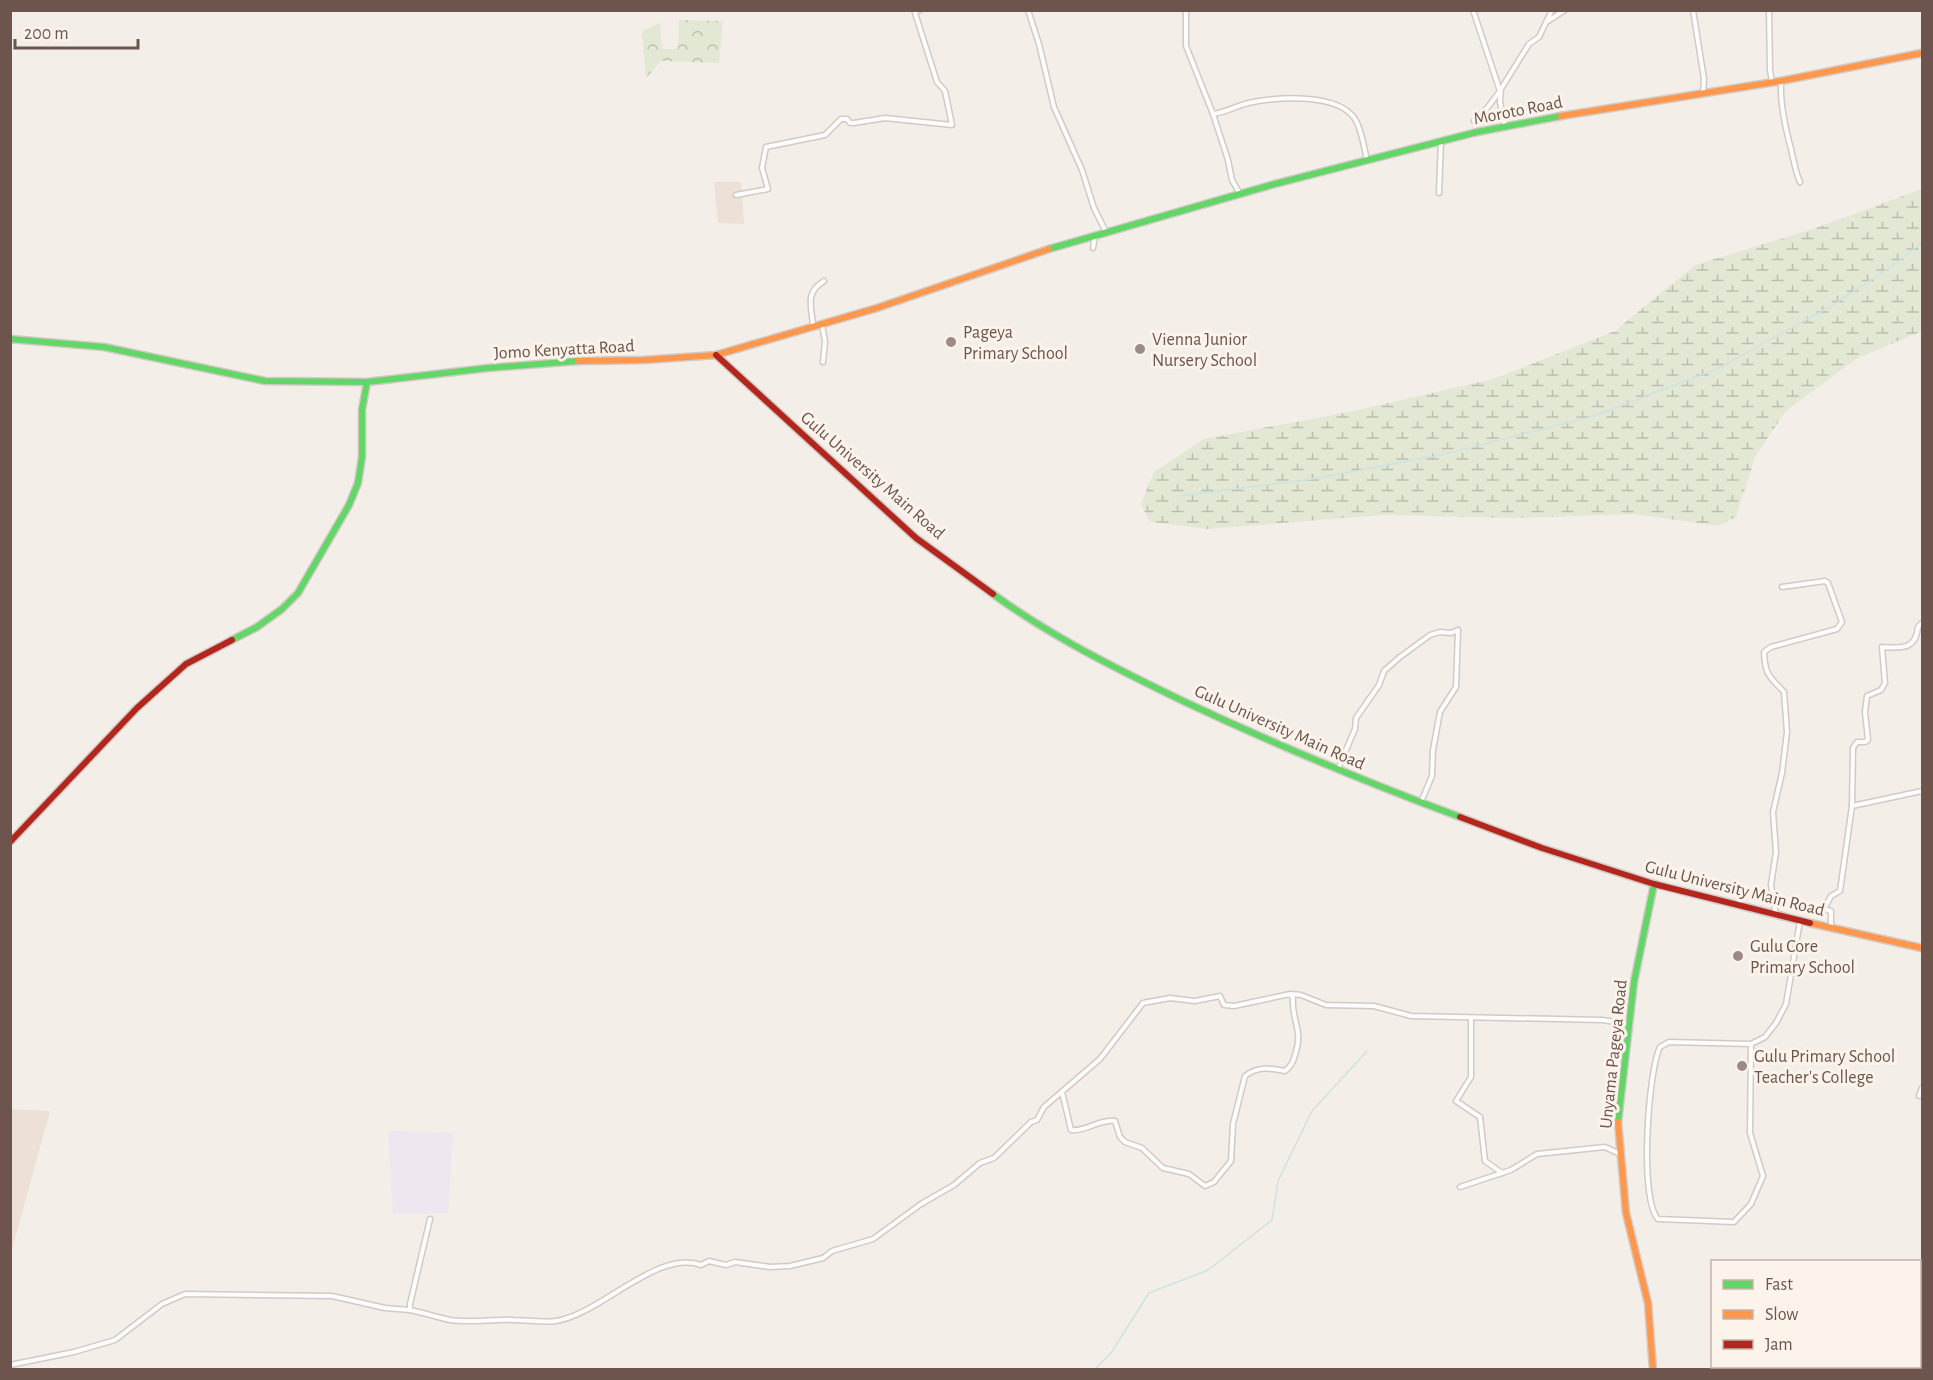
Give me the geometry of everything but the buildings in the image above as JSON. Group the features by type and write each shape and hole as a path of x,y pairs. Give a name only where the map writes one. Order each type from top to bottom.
{"street":[{"path":"736,195 768,189 762,168 766,147 825,135 841,119 854,123 885,118 952,125 945,91 937,82 915,13 920,10"},
{"path":"1029,10 1054,107 1082,170 1094,208 1106,232"},
{"path":"1186,10 1186,46 1213,114 1232,180 1240,194"},
{"path":"1473,10 1500,91 1505,126"},
{"path":"1474,121 1500,91 1527,47 1539,37 1552,10"},
{"path":"1547,21 1565,10"},
{"path":"1693,10 1704,79 1703,95"},
{"path":"1769,10 1772,82"},
{"name":"Moroto Road","path":"1106,232 1240,194 1505,126 1703,95 1923,53"},
{"path":"1781,81 1780,95 1785,131 1800,182"},
{"path":"1213,114 1228,112 1253,102 1277,100 1289,96 1312,98 1335,105 1351,114 1357,121 1367,161"},
{"path":"1439,193 1441,141"},
{"name":"Jomo Kenyatta Road","path":"10,339 104,347 265,381 367,382 488,368 588,360 644,360 716,355 877,308 1027,255 1106,232"},
{"path":"1093,248 1095,236"},
{"path":"813,327 810,299 814,287 824,281"},
{"path":"822,325 825,341 823,362"},
{"name":"Gulu University Main Road","path":"716,355 916,538 1060,639 1140,680 1249,732 1338,770 1542,848 1654,884 1800,921 1923,948"},
{"path":"10,842 137,708 186,664 257,627 282,609 298,593 324,551 358,483 362,457 362,410 367,382"},
{"path":"1776,915 1771,885 1776,852 1773,812 1782,773 1787,732 1784,692 1769,677 1764,663 1764,652 1771,647 1838,629 1842,622 1828,583 1825,581 1782,587"},
{"path":"1831,928 1831,911 1824,909 1831,896 1840,891 1852,806 1853,748 1857,742 1868,740 1865,712 1867,696 1881,690 1885,683 1882,647 1901,648 1910,645 1917,637 1918,627 1923,622"},
{"path":"1338,770 1356,718 1379,685 1384,671 1430,635 1458,630 1456,687 1440,712 1433,750 1432,776 1421,803"},
{"path":"1852,806 1923,791"},
{"name":"Unyama Pageya Road","path":"1653,1370 1647,1303 1626,1213 1618,1121 1635,981 1654,884"},
{"path":"1751,1044 1750,1133 1763,1176 1751,1204 1738,1220 1731,1223 1658,1219 1653,1212 1651,1201 1646,1148 1655,1062 1660,1047 1670,1042 1751,1044 1765,1037 1786,1004 1800,921"},
{"path":"10,1365 74,1352 115,1340 162,1304 185,1294 332,1296 451,1320 555,1321 600,1303 655,1269 690,1261 701,1265 709,1261 726,1265 735,1262 770,1267 789,1266 823,1258 832,1251 873,1239 921,1204 954,1185 980,1163 994,1158 1031,1122 1037,1120 1044,1107 1100,1059 1143,1004 1170,998 1195,1001 1220,996 1224,1005 1234,1006 1290,994 1301,995 1326,1005 1374,1006 1411,1016 1602,1020 1629,1024"},
{"path":"1062,1092 1071,1130 1076,1131 1097,1123 1114,1121 1119,1137 1129,1145 1142,1148 1163,1168 1190,1174 1205,1186 1209,1186 1231,1161 1233,1125 1245,1076 1259,1068 1285,1071 1292,1065 1300,1037 1292,1008 1293,998 1290,994"},
{"path":"1471,1018 1471,1077 1456,1101 1480,1117 1485,1161 1502,1173"},
{"path":"1919,1096 1923,1088"},
{"path":"1460,1187 1502,1173 1518,1166 1526,1159 1545,1153 1605,1147 1620,1154"},
{"path":"410,1310 420,1255 430,1219"}],"shaded area":[{"path":"714,182 741,182 744,224 718,223"},
{"path":"10,1109 50,1111 11,1253"},
{"path":"388,1131 453,1133 448,1213 393,1214"}],"green space":[{"path":"679,20 723,21 719,63 661,61 646,78 642,31 660,23 662,49 678,49"},
{"path":"1922,189 1922,331 1856,359 1786,411 1756,455 1736,517 1718,526 1634,514 1514,518 1384,515 1208,529 1150,522 1141,504 1154,472 1204,439 1349,412 1493,379 1615,331 1695,265 1813,229"}],"waterway":[{"path":"1180,496 1312,479 1441,455 1594,416 1717,369 1833,305 1898,262 1922,242"},
{"path":"1094,1370 1111,1353 1149,1293 1208,1270 1272,1220 1278,1181 1312,1111 1367,1051"}],"traffic: fast":[{"path":"1049,249 1271,185 1477,132 1561,116"},
{"path":"10,339 104,347 265,381 367,382 488,368 578,361"},
{"path":"232,640 257,627 282,609 298,593 349,505 358,483 362,457 362,410 367,382"},
{"path":"993,594 1062,638 1183,701 1320,762 1460,817"},
{"path":"1618,1122 1634,982 1654,884"}],"traffic: slow":[{"path":"1561,116 1781,81 1922,53"},
{"path":"578,361 644,360 716,355 877,308 1049,249"},
{"path":"1810,923 1922,948"},
{"path":"1618,1122 1626,1213 1648,1303 1653,1370"}],"traffic: jam":[{"path":"716,355 916,538 993,594"},
{"path":"10,842 137,708 186,664 232,640"},
{"path":"1460,817 1542,848 1654,884 1810,923"}],"place":[{"name":"Pageya Primary School","path":"951,342"},
{"name":"Vienna Junior Nursery School","path":"1140,349"},
{"name":"Gulu Core Primary School","path":"1738,956"},
{"name":"Gulu Primary School Teacher's College","path":"1742,1066"}]}
